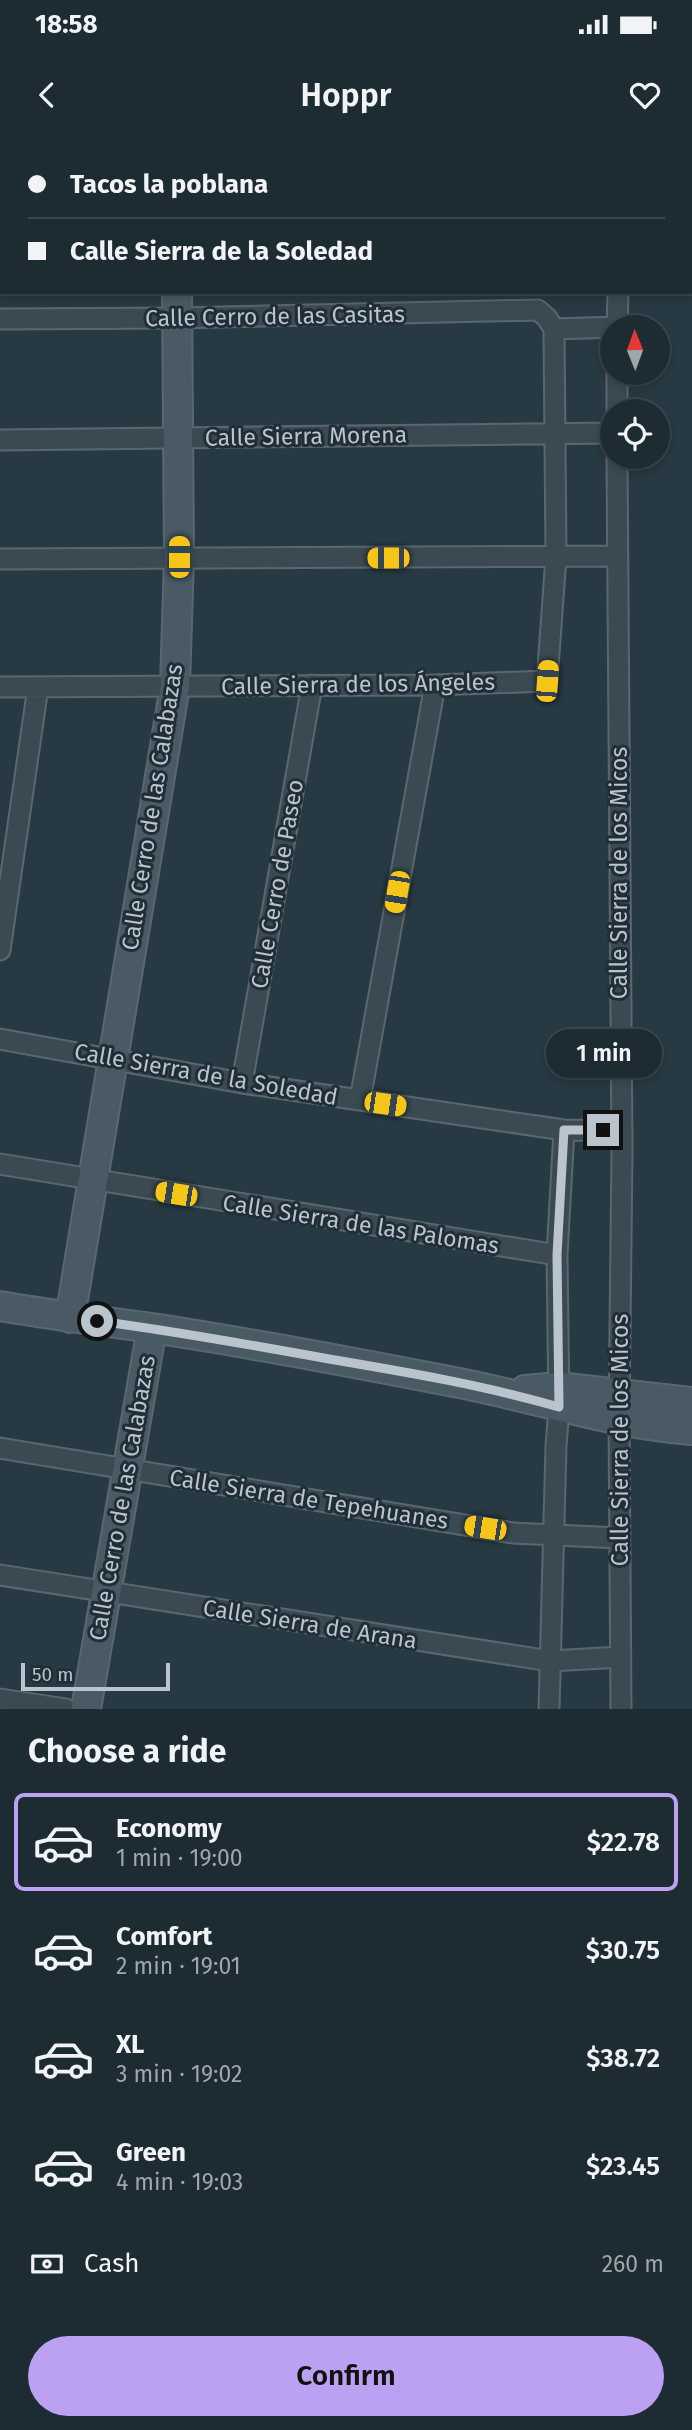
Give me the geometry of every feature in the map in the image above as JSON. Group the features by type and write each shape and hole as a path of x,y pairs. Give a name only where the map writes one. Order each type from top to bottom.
{"street":[{"path":"617,315 618,294"},
{"name":"Calle Cerro de las Casitas","path":"0,319 177,305 538,310 550,323 600,326"},
{"name":"Calle Cerro de las Calabazas","path":"70,1318 174,686 179,557 177,305"},
{"path":"550,323 555,434 556,557"},
{"name":"Calle Sierra Morena","path":"0,440 600,433"},
{"name":"Calle Sierra de los Micos","path":"617,469 622,1130 619,1407 621,1709"},
{"path":"0,559 617,556"},
{"name":"Calle Sierra de los Ángeles","path":"0,687 435,685 547,681 556,557"},
{"name":"Calle Cerro de Paseo","path":"242,1083 312,685"},
{"path":"360,1100 435,685"},
{"path":"0,950 38,687"},
{"name":"Calle Sierra de la Soledad","path":"0,1039 242,1083 564,1130 622,1130"},
{"path":"549,1709 558,1397 557,1255 564,1130"},
{"name":"Calle Sierra de las Palomas","path":"0,1164 557,1255"},
{"path":"0,1306 152,1328 505,1391 619,1407 692,1430"},
{"name":"Calle Cerro de las Calabazas","path":"86,1709 152,1328"},
{"path":"619,1407 692,1402"},
{"name":"Calle Sierra de Tepehuanes","path":"0,1448 513,1532 619,1538"},
{"name":"Calle Sierra de Arana","path":"0,1575 550,1661 621,1657"},
{"path":"0,1699 66,1709"}],"route":[{"path":"97,1321 152,1328 505,1391 559,1407 557,1255 564,1130 603,1130"}]}
